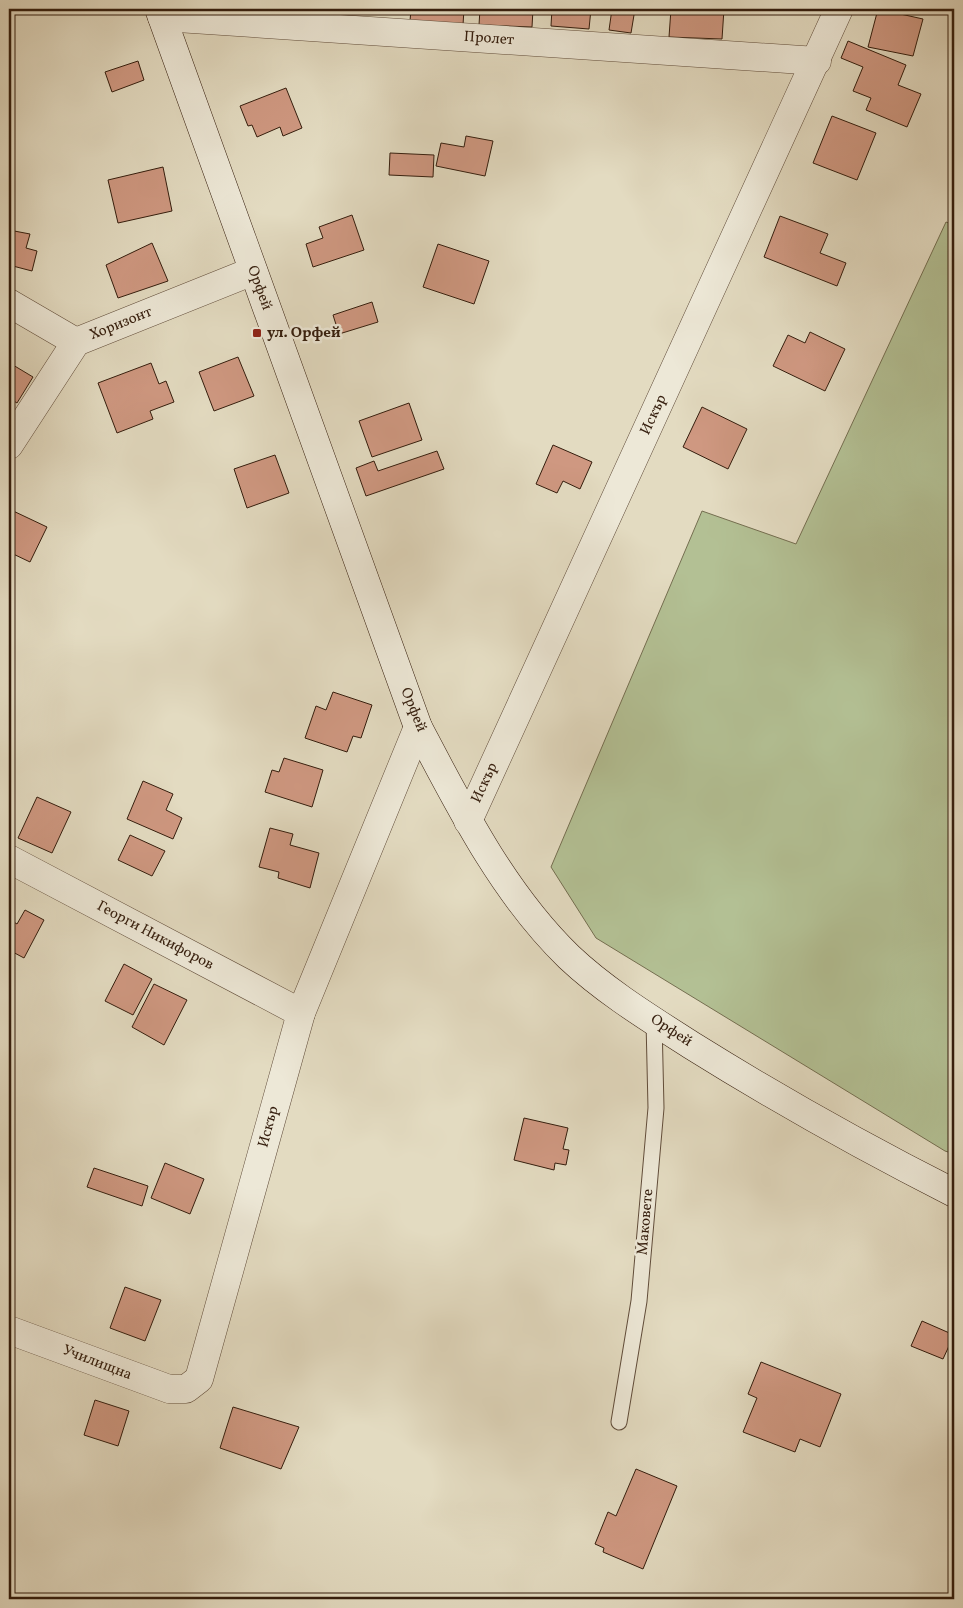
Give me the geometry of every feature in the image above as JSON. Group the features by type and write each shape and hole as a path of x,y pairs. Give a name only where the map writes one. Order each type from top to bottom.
{"street":[{"name":"Искър","path":"468,821 817,61 839,9"},
{"name":"Пролет","path":"160,13 817,61"},
{"name":"Орфей","path":"160,13 418,727 468,821 510,885 568,957 654,1021 752,1081 897,1164 954,1193"},
{"name":"Хоризонт","path":"9,445 76,342 253,271"},
{"path":"9,303 76,342"},
{"name":"Искър","path":"186,1389 198,1379 204,1366 300,1013 418,727"},
{"name":"Георги Никифоров","path":"9,859 300,1013"},
{"name":"Училищна","path":"9,1330 154,1385 169,1389 186,1389"}],"lane":[{"name":"Маковете","path":"618,1422 639,1301 656,1108 654,1021"}],"green space":[{"path":"946,222 954,225 954,1154 945,1151 596,938 551,867 702,511 796,544"}],"building":[{"path":"278,9 317,9 317,13 278,12"},
{"path":"411,9 464,9 463,25 410,21"},
{"path":"480,9 533,9 532,27 479,25"},
{"path":"552,9 591,9 589,29 551,26"},
{"path":"612,9 635,9 631,33 609,30"},
{"path":"671,9 724,9 722,39 669,37"},
{"path":"878,9 923,19 913,56 868,47"},
{"path":"848,41 906,65 898,85 921,94 907,127 866,110 871,98 853,91 863,67 841,58"},
{"path":"138,61 144,80 112,92 105,72"},
{"path":"286,88 302,128 283,136 280,127 257,137 252,125 248,126 240,106"},
{"path":"832,116 876,133 857,180 813,163"},
{"path":"466,136 493,141 485,176 436,166 441,143 464,147"},
{"path":"390,153 434,155 433,177 389,175"},
{"path":"163,167 172,211 118,223 108,180"},
{"path":"352,215 364,250 313,267 306,244 323,238 319,227"},
{"path":"780,216 828,234 820,253 846,263 837,286 764,257"},
{"path":"9,230 30,234 26,248 37,251 32,271 9,265"},
{"path":"152,243 168,281 118,298 106,265"},
{"path":"438,244 489,261 474,304 423,287"},
{"path":"372,302 378,322 339,334 333,315"},
{"path":"810,332 845,349 825,391 773,366 788,335 805,343"},
{"path":"238,357 254,396 214,411 199,372"},
{"path":"151,363 159,384 166,381 174,402 150,411 153,419 117,433 98,383"},
{"path":"13,365 33,377 17,403 9,398 9,372"},
{"path":"409,403 422,440 372,457 359,421"},
{"path":"702,407 747,429 728,469 683,447"},
{"path":"553,445 592,462 580,489 563,481 557,493 536,484"},
{"path":"437,451 444,469 366,496 356,468 374,461 378,471"},
{"path":"275,455 289,493 247,508 234,469"},
{"path":"9,509 47,527 30,562 9,552"},
{"path":"333,692 372,705 361,738 353,736 347,752 305,738 316,706 326,710"},
{"path":"284,758 323,770 312,807 265,792 272,770 279,772"},
{"path":"143,781 173,794 166,810 182,818 173,839 127,819"},
{"path":"37,797 71,812 52,853 18,838"},
{"path":"270,828 293,834 290,845 319,853 310,888 278,878 279,872 259,867"},
{"path":"130,835 165,851 152,876 118,860"},
{"path":"25,910 44,920 24,958 9,950 9,919 17,924"},
{"path":"124,964 152,979 133,1015 105,1001"},
{"path":"154,984 187,1000 164,1045 132,1027"},
{"path":"524,1118 568,1128 563,1149 569,1150 566,1165 555,1163 554,1170 514,1160"},
{"path":"165,1163 204,1179 190,1214 151,1198"},
{"path":"94,1168 148,1186 142,1206 87,1187"},
{"path":"125,1287 161,1300 145,1341 110,1328"},
{"path":"922,1321 954,1335 943,1359 911,1346"},
{"path":"761,1362 841,1394 820,1447 800,1439 795,1452 743,1432 757,1398 748,1394"},
{"path":"95,1400 129,1411 118,1446 84,1435"},
{"path":"233,1407 299,1427 281,1469 220,1448"},
{"path":"636,1469 677,1486 643,1569 603,1552 604,1548 595,1544 608,1512 616,1516"}],"place":[{"name":"ул. Орфей","path":"257,333"}]}
